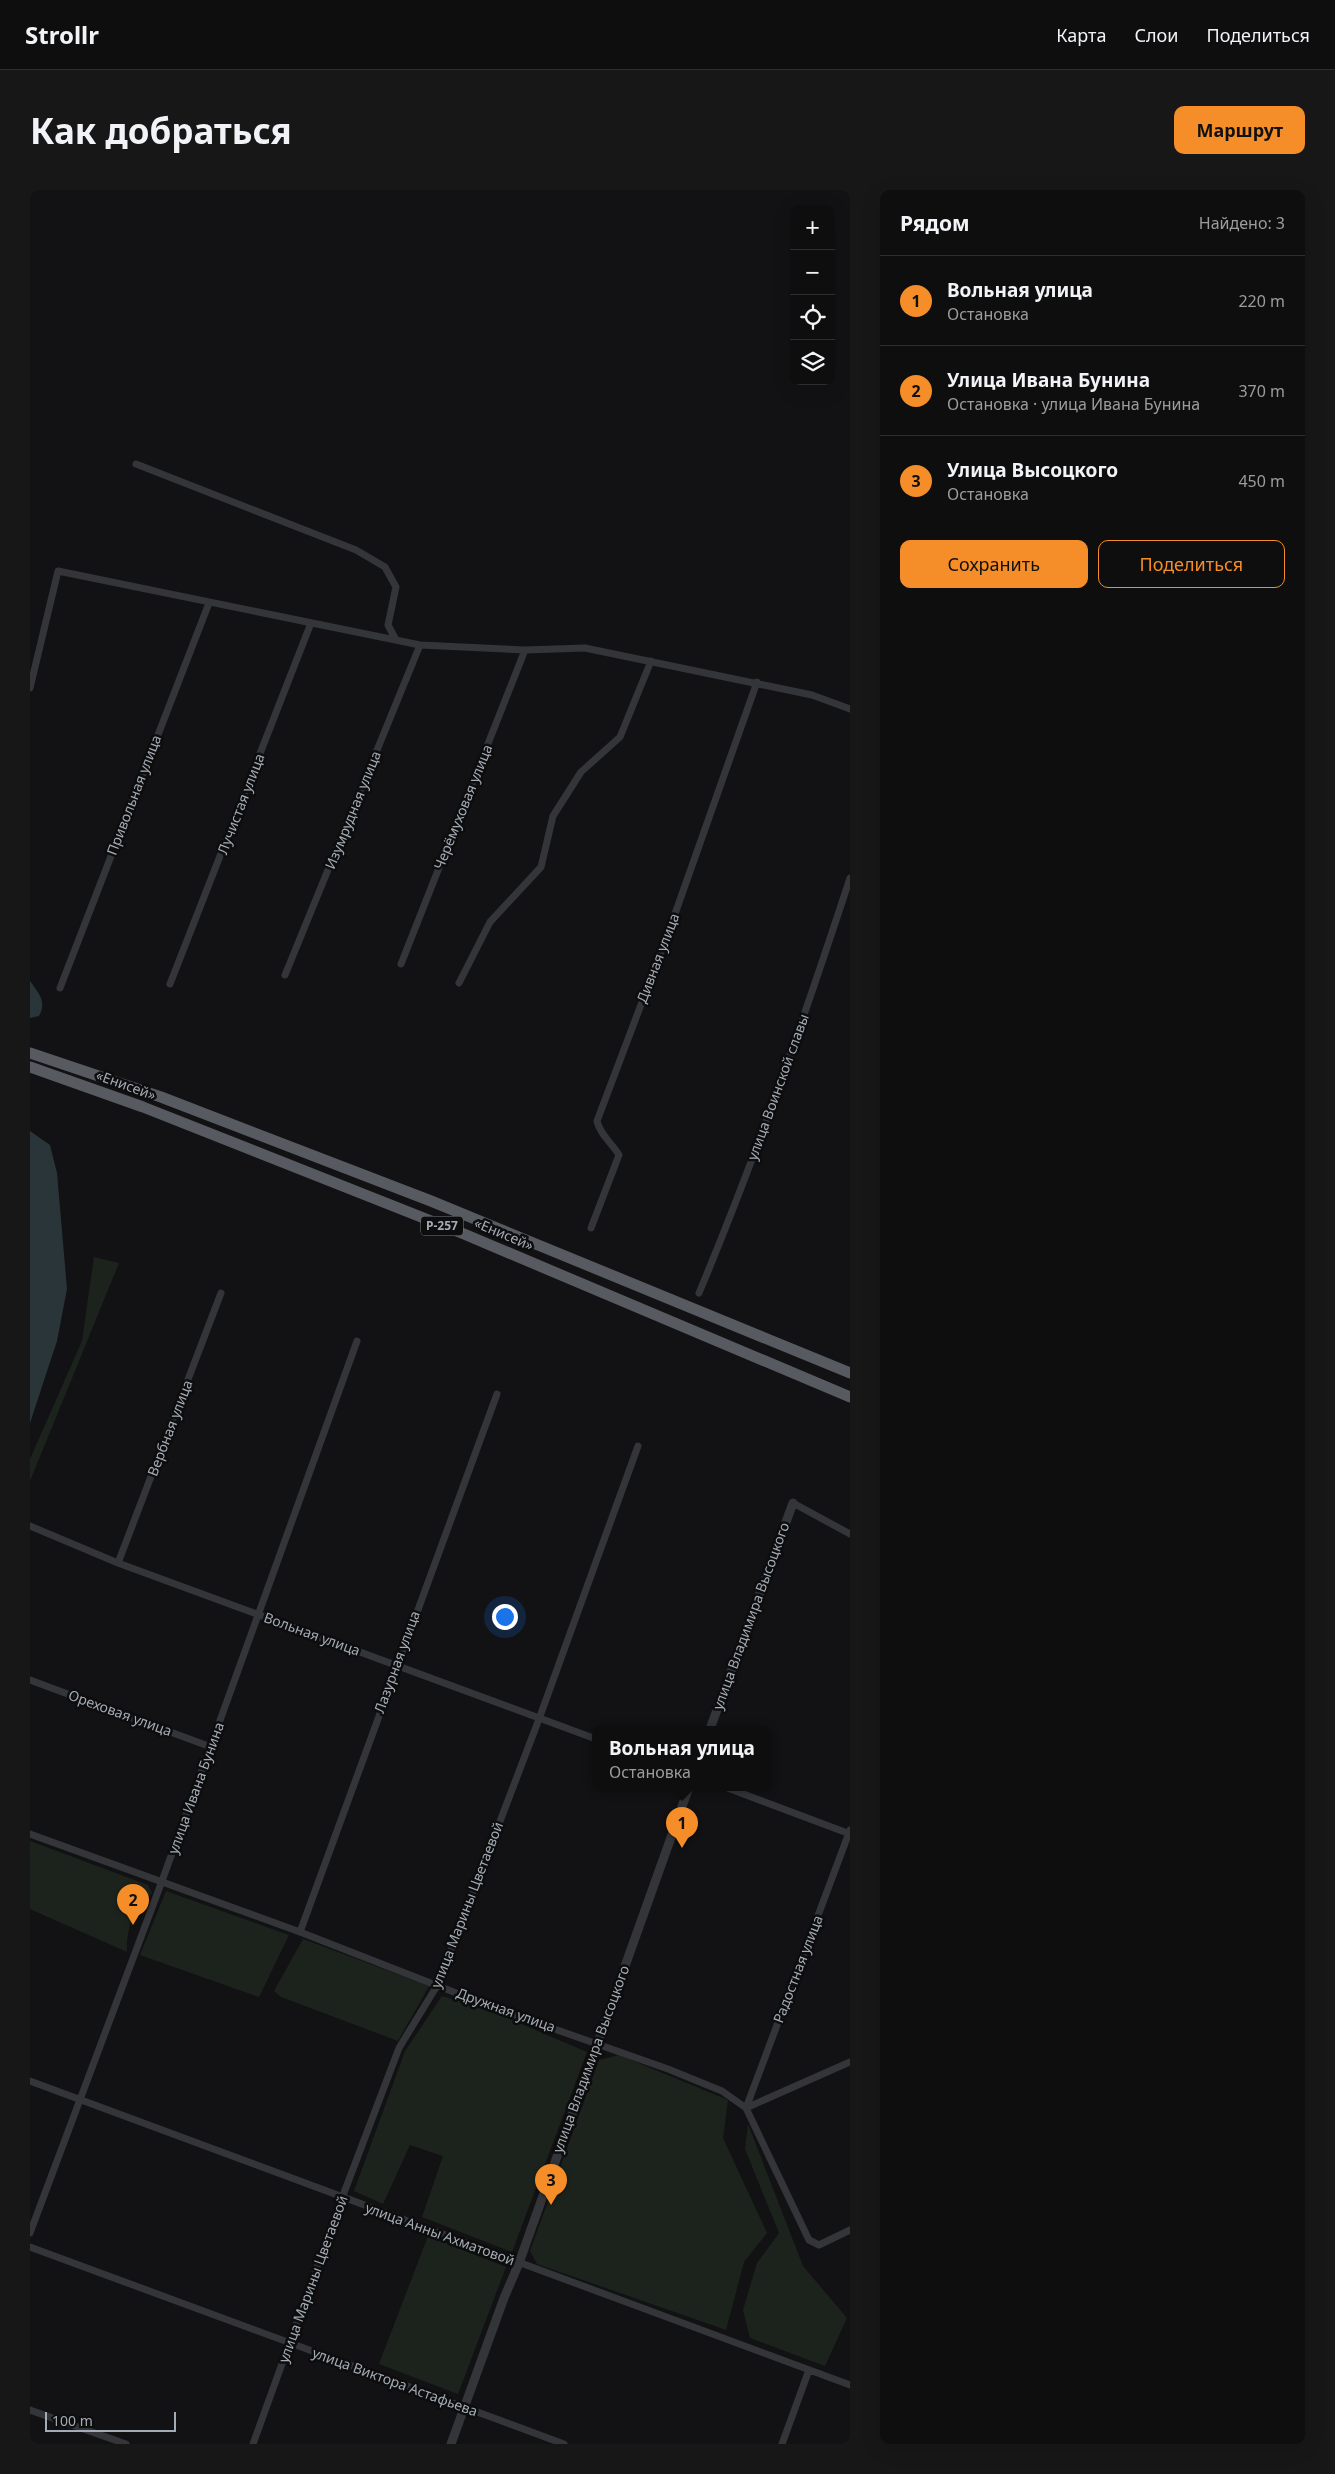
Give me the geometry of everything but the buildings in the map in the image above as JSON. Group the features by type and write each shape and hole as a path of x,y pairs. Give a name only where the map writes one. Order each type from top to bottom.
{"highway":[{"name":"«Енисей»","path":"30,1053 161,1097 422,1197 850,1373"},
{"name":"«Енисей»","path":"30,1067 143,1107 464,1234 850,1396"}],"street":[{"path":"136,464 356,550 384,567 396,587 388,625 396,640"},
{"path":"30,688 58,571 420,645 525,650 585,648 757,682 812,695 850,709"},
{"name":"Привольная улица","path":"60,988 209,603"},
{"name":"Лучистая улица","path":"170,984 311,623"},
{"name":"Изумрудная улица","path":"285,975 420,645"},
{"name":"Черёмуховая улица","path":"401,964 525,650"},
{"path":"459,982 490,922 541,867 553,816 580,772 620,737 651,661"},
{"name":"Дивная улица","path":"591,1228 618,1155 612,1144 599,1130 596,1121 670,928 757,682"},
{"name":"улица Воинской славы","path":"698,1293 754,1154 821,967 850,878"},
{"name":"Вербная улица","path":"118,1563 222,1292"},
{"name":"улица Ивана Бунина","path":"30,2233 162,1882 356,1341"},
{"name":"Лазурная улица","path":"300,1932 396,1665 497,1394"},
{"name":"улица Марины Цветаевой","path":"253,2444 342,2198 399,2048 438,1984 539,1718 638,1446"},
{"path":"793,1503 850,1534"},
{"name":"улица Владимира Высоцкого","path":"711,1726 793,1503"},
{"name":"Вольная улица","path":"30,1526 118,1563 592,1738"},
{"name":"Ореховая улица","path":"30,1680 210,1746"},
{"name":"улица Владимира Высоцкого","path":"451,2444 598,2045 688,1791"},
{"path":"736,1791 850,1833"},
{"name":"Радостная улица","path":"746,2108 850,1833"},
{"name":"Дружная улица","path":"30,1834 300,1932 438,1984 492,2007 722,2091 746,2108 809,2240 819,2244 850,2230"},
{"path":"746,2108 850,2062"},
{"name":"улица Анны Ахматовой","path":"30,2081 850,2385"},
{"name":"улица Виктора Астафьева","path":"30,2247 564,2444"},
{"path":"782,2444 809,2370"},
{"path":"30,2410 126,2444"}],"shaded area":[{"path":"30,981 41,998 42,1006 39,1016 30,1018"},
{"path":"30,1131 50,1145 57,1173 67,1289 57,1341 30,1423"},
{"path":"94,1257 119,1263 30,1481 30,1459 82,1341"},
{"path":"30,1841 148,1885 152,1893 132,1920 128,1934 127,1952 30,1909"},
{"path":"166,1891 289,1935 259,1997 140,1955"},
{"path":"303,1939 429,1986 398,2041 281,1997 274,1991"},
{"path":"442,1996 491,2011 587,2052 512,2252 422,2217 443,2156 410,2145 383,2204 354,2191 405,2051"},
{"path":"619,2055 728,2100 723,2138 767,2233 744,2262 726,2330 537,2264 530,2251 599,2060"},
{"path":"748,2124 803,2266 847,2318 825,2366 750,2338 743,2310 757,2263 779,2233 745,2149"},
{"path":"428,2236 506,2267 458,2394 379,2364"}],"place":[{"name":"Вольная улица","path":"682,1848"},
{"name":"Улица Ивана Бунина","path":"133,1925"},
{"name":"Улица Высоцкого","path":"551,2205"}]}
